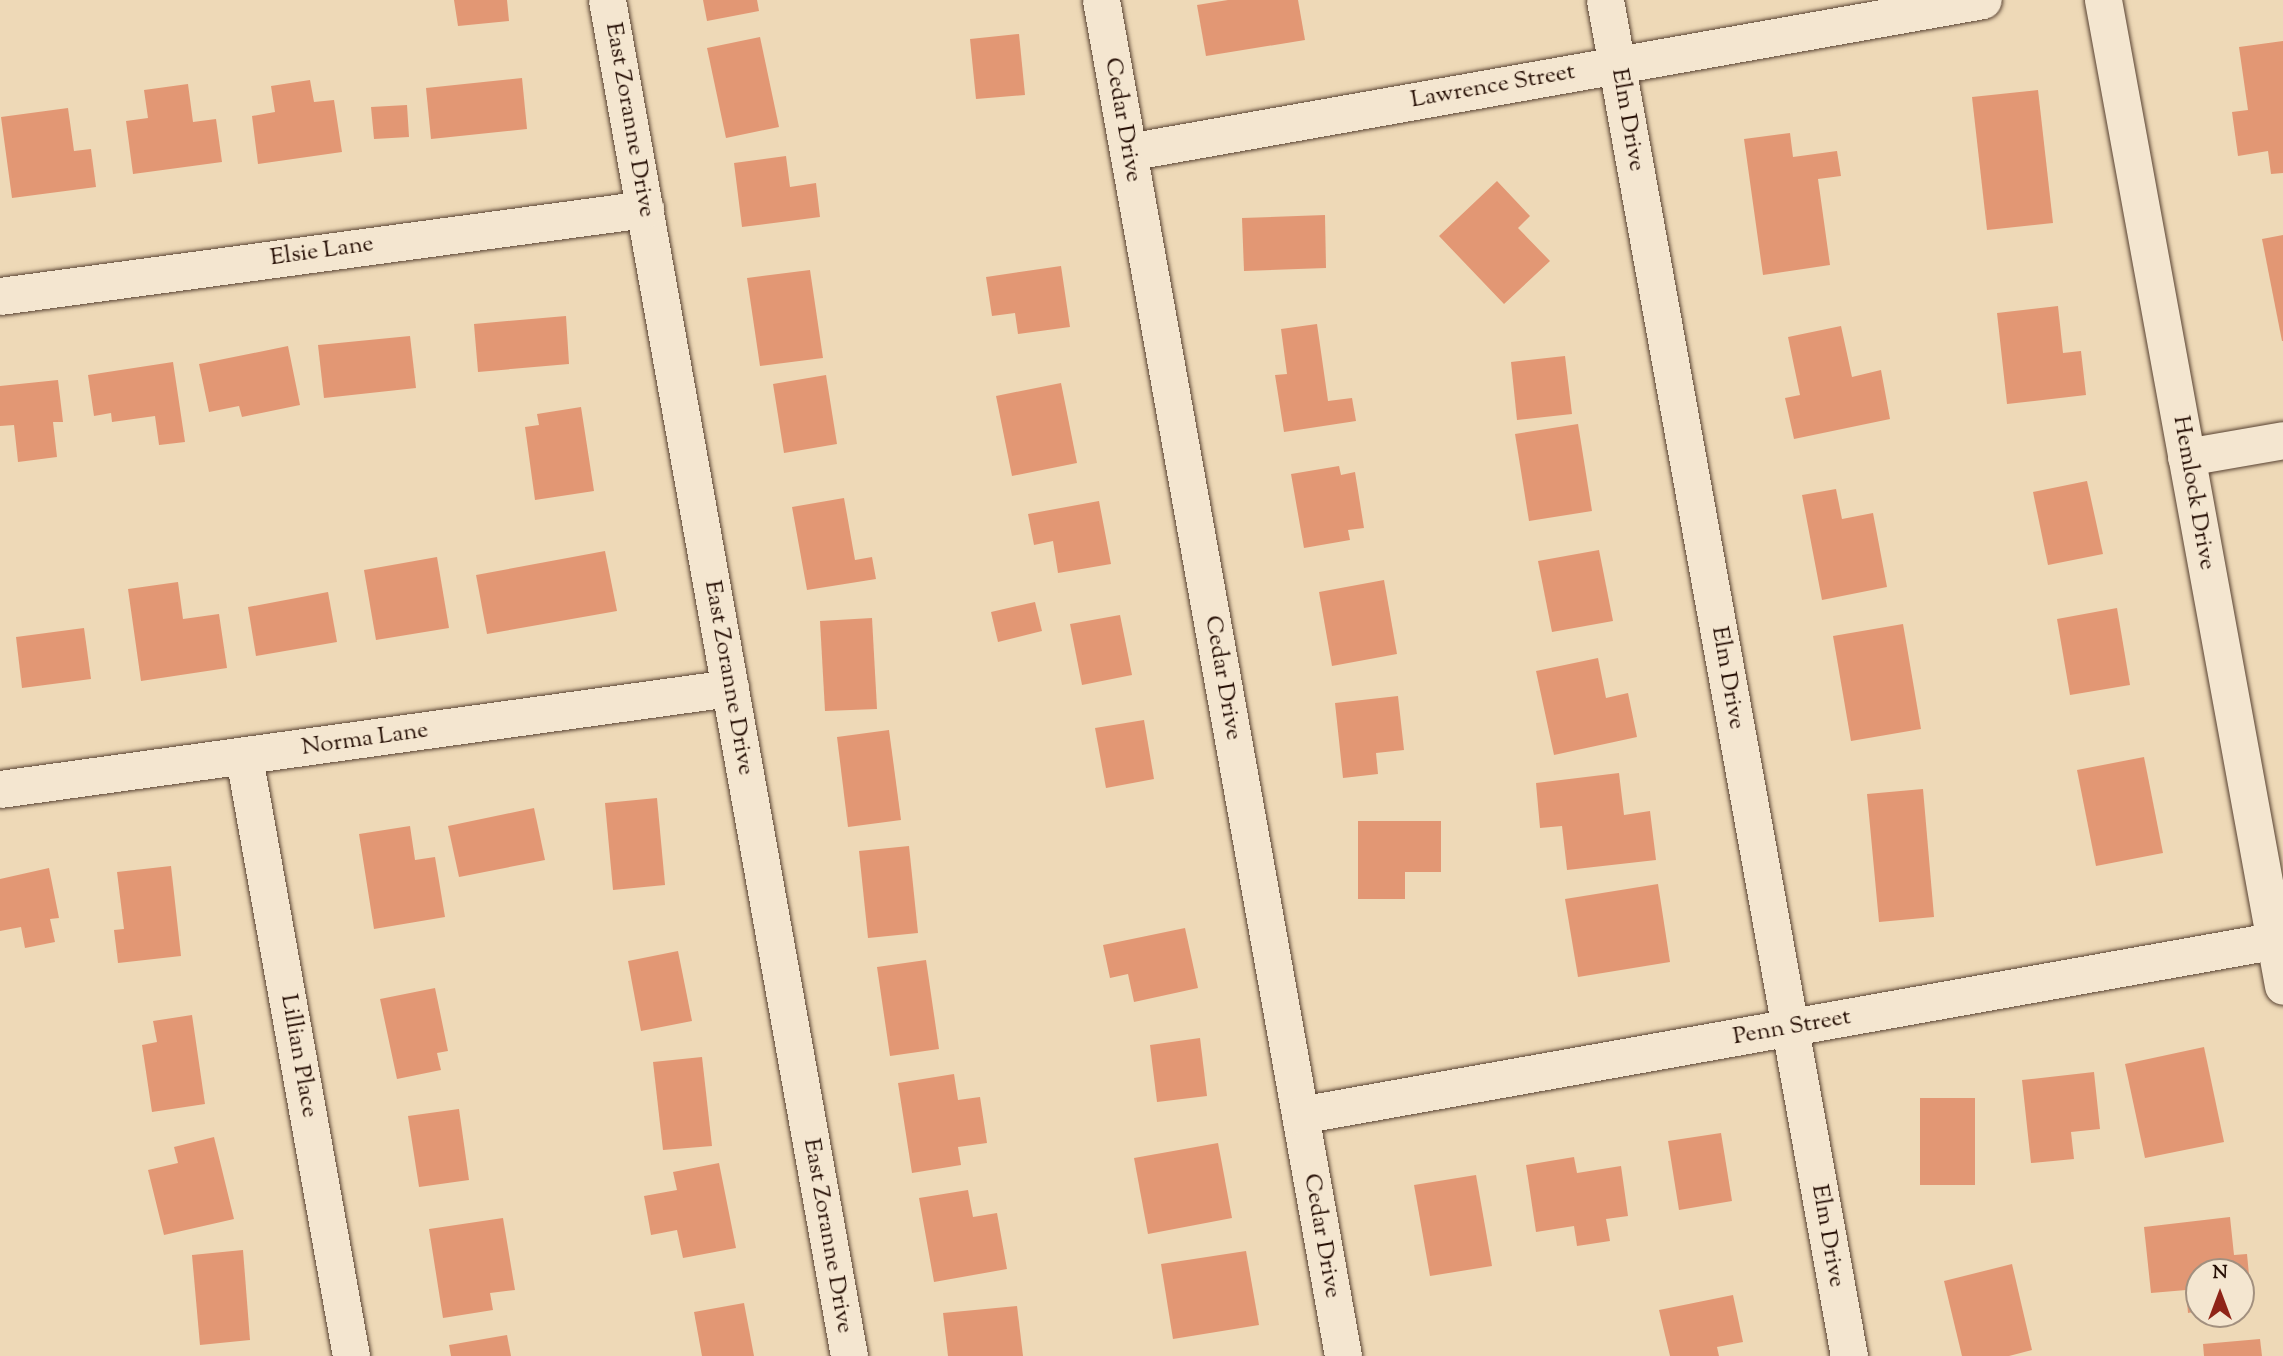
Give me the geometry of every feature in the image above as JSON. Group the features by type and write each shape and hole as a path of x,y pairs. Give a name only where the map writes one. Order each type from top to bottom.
{"street":[{"name":"East Zoranne Drive","path":"607,0 849,1356"},
{"name":"Cedar Drive","path":"1101,0 1343,1356"},
{"name":"Elm Drive","path":"1605,0 1849,1356"},
{"name":"Lawrence Street","path":"1128,152 1983,0"},
{"name":"Hemlock Drive","path":"2103,0 2186,457 2279,939 2283,986"},
{"name":"Elsie Lane","path":"0,296 645,209"},
{"path":"2186,457 2283,440"},
{"name":"Norma Lane","path":"0,789 730,688"},
{"name":"Lillian Place","path":"244,757 351,1356"},
{"name":"Penn Street","path":"1300,1115 2279,939"}],"building":[{"path":"454,0 507,0 509,21 458,26"},
{"path":"703,0 757,0 759,11 707,21"},
{"path":"1228,0 1298,0 1305,40 1206,56 1197,5"},
{"path":"1019,34 1025,95 976,99 970,39"},
{"path":"760,37 779,127 726,138 707,48"},
{"path":"2283,41 2283,173 2271,174 2268,151 2238,156 2232,112 2248,110 2239,47"},
{"path":"522,78 527,129 431,139 426,88"},
{"path":"310,80 314,102 334,100 342,152 258,164 252,116 275,112 271,86"},
{"path":"188,84 193,122 216,119 222,162 133,174 126,121 148,118 144,90"},
{"path":"2038,90 2053,223 1987,230 1972,97"},
{"path":"407,105 409,137 374,139 371,107"},
{"path":"68,108 74,151 91,149 96,187 12,198 1,117"},
{"path":"1790,133 1793,157 1837,151 1841,176 1818,179 1830,265 1763,275 1744,139"},
{"path":"786,156 790,187 816,183 820,217 742,227 734,163"},
{"path":"1497,181 1530,216 1518,228 1550,261 1504,304 1439,236"},
{"path":"1325,215 1326,268 1244,271 1242,218"},
{"path":"2283,235 2283,341 2282,341 2262,239"},
{"path":"1061,266 1070,327 1018,334 1015,313 992,316 986,277"},
{"path":"810,270 823,358 760,366 747,278"},
{"path":"2058,306 2063,353 2081,351 2086,395 2007,404 1997,313"},
{"path":"566,316 569,364 478,372 474,324"},
{"path":"1317,324 1328,401 1352,398 1356,421 1284,432 1275,375 1287,374 1281,329"},
{"path":"1841,326 1852,377 1881,370 1890,419 1794,439 1785,398 1800,395 1788,337"},
{"path":"410,336 416,388 324,398 318,345"},
{"path":"288,346 300,405 242,417 239,406 209,412 199,364"},
{"path":"1565,356 1572,414 1517,420 1511,362"},
{"path":"173,362 185,442 159,445 155,416 112,422 111,413 94,416 88,375"},
{"path":"826,375 837,444 784,453 773,384"},
{"path":"58,380 63,422 53,422 57,457 18,462 14,425 0,426 0,386"},
{"path":"1061,383 1077,463 1012,476 996,396"},
{"path":"581,407 594,491 535,500 525,427 539,425 537,414"},
{"path":"1578,424 1592,511 1529,521 1515,434"},
{"path":"1339,466 1341,475 1355,472 1364,528 1348,530 1350,540 1304,548 1291,474"},
{"path":"2087,481 2103,554 2048,565 2033,492"},
{"path":"1836,489 1842,519 1873,513 1887,587 1822,600 1802,495"},
{"path":"844,498 855,560 872,557 876,579 807,590 792,507"},
{"path":"1099,501 1111,564 1058,573 1053,541 1034,545 1028,514"},
{"path":"1599,550 1613,621 1552,632 1538,561"},
{"path":"605,551 617,611 487,634 476,575"},
{"path":"437,557 449,628 376,640 364,570"},
{"path":"1384,580 1397,654 1332,666 1319,592"},
{"path":"178,582 183,619 219,614 227,668 141,681 128,589"},
{"path":"328,592 337,642 256,656 248,607"},
{"path":"1035,602 1042,631 998,642 991,612"},
{"path":"2117,608 2130,685 2070,695 2057,619"},
{"path":"1120,615 1132,675 1082,685 1070,624"},
{"path":"872,618 877,709 825,711 820,621"},
{"path":"1903,624 1921,729 1851,741 1833,636"},
{"path":"84,628 91,679 22,688 16,637"},
{"path":"1598,658 1606,698 1628,693 1637,737 1554,755 1536,671"},
{"path":"1398,696 1404,750 1376,753 1378,774 1343,778 1335,703"},
{"path":"1144,720 1154,779 1106,788 1095,728"},
{"path":"889,730 901,820 848,827 837,737"},
{"path":"2144,757 2163,853 2096,866 2077,770"},
{"path":"1619,773 1624,815 1650,811 1656,860 1567,870 1562,826 1540,828 1536,783"},
{"path":"1923,789 1934,917 1879,922 1867,794"},
{"path":"657,798 665,885 613,890 605,803"},
{"path":"534,808 545,860 459,877 448,826"},
{"path":"1358,821 1441,821 1441,872 1405,872 1405,899 1358,899"},
{"path":"410,826 415,860 435,857 445,917 374,929 359,834"},
{"path":"909,846 918,933 868,938 859,851"},
{"path":"171,866 181,956 118,963 114,930 124,929 117,872"},
{"path":"49,868 59,918 50,919 55,942 25,948 21,927 0,931 0,879"},
{"path":"1658,884 1670,962 1578,977 1565,899"},
{"path":"1185,928 1198,988 1134,1002 1128,974 1110,978 1103,945"},
{"path":"678,951 692,1021 641,1031 628,961"},
{"path":"926,960 939,1049 890,1056 877,967"},
{"path":"435,988 448,1051 437,1053 441,1070 397,1079 380,999"},
{"path":"192,1015 205,1104 152,1112 142,1045 157,1042 153,1021"},
{"path":"1200,1038 1207,1096 1157,1102 1150,1045"},
{"path":"2204,1047 2224,1142 2145,1158 2125,1064"},
{"path":"702,1057 712,1146 663,1150 653,1062"},
{"path":"2094,1072 2100,1129 2071,1132 2074,1159 2031,1163 2022,1080"},
{"path":"954,1074 958,1100 980,1097 987,1143 958,1147 961,1165 912,1173 898,1083"},
{"path":"1920,1098 1975,1098 1975,1185 1920,1185"},
{"path":"459,1109 469,1180 419,1187 408,1116"},
{"path":"1721,1133 1732,1201 1679,1210 1668,1141"},
{"path":"214,1137 234,1219 164,1235 148,1170 178,1163 174,1147"},
{"path":"1218,1143 1232,1218 1148,1234 1134,1158"},
{"path":"1574,1157 1577,1173 1621,1166 1628,1216 1606,1219 1610,1241 1577,1246 1574,1226 1536,1232 1526,1165"},
{"path":"719,1163 736,1248 683,1258 677,1230 651,1235 644,1196 677,1190 673,1172"},
{"path":"1476,1175 1492,1266 1430,1276 1414,1185"},
{"path":"968,1190 973,1217 997,1213 1007,1269 934,1282 919,1198"},
{"path":"2230,1217 2234,1255 2247,1254 2247,1258 2185,1258 2185,1290 2151,1293 2144,1227"},
{"path":"503,1218 515,1290 490,1293 493,1310 443,1318 429,1229"},
{"path":"243,1250 250,1340 200,1345 192,1255"},
{"path":"1246,1251 1259,1325 1173,1339 1161,1264"},
{"path":"2012,1264 2032,1350 2009,1356 1962,1356 1944,1281"},
{"path":"1733,1295 1743,1342 1717,1347 1719,1356 1670,1356 1659,1310"},
{"path":"744,1303 754,1356 702,1356 694,1312"},
{"path":"1017,1306 1023,1356 948,1356 943,1313"},
{"path":"507,1335 511,1356 451,1356 449,1345"},
{"path":"2260,1339 2262,1356 2204,1356 2203,1344"}]}
